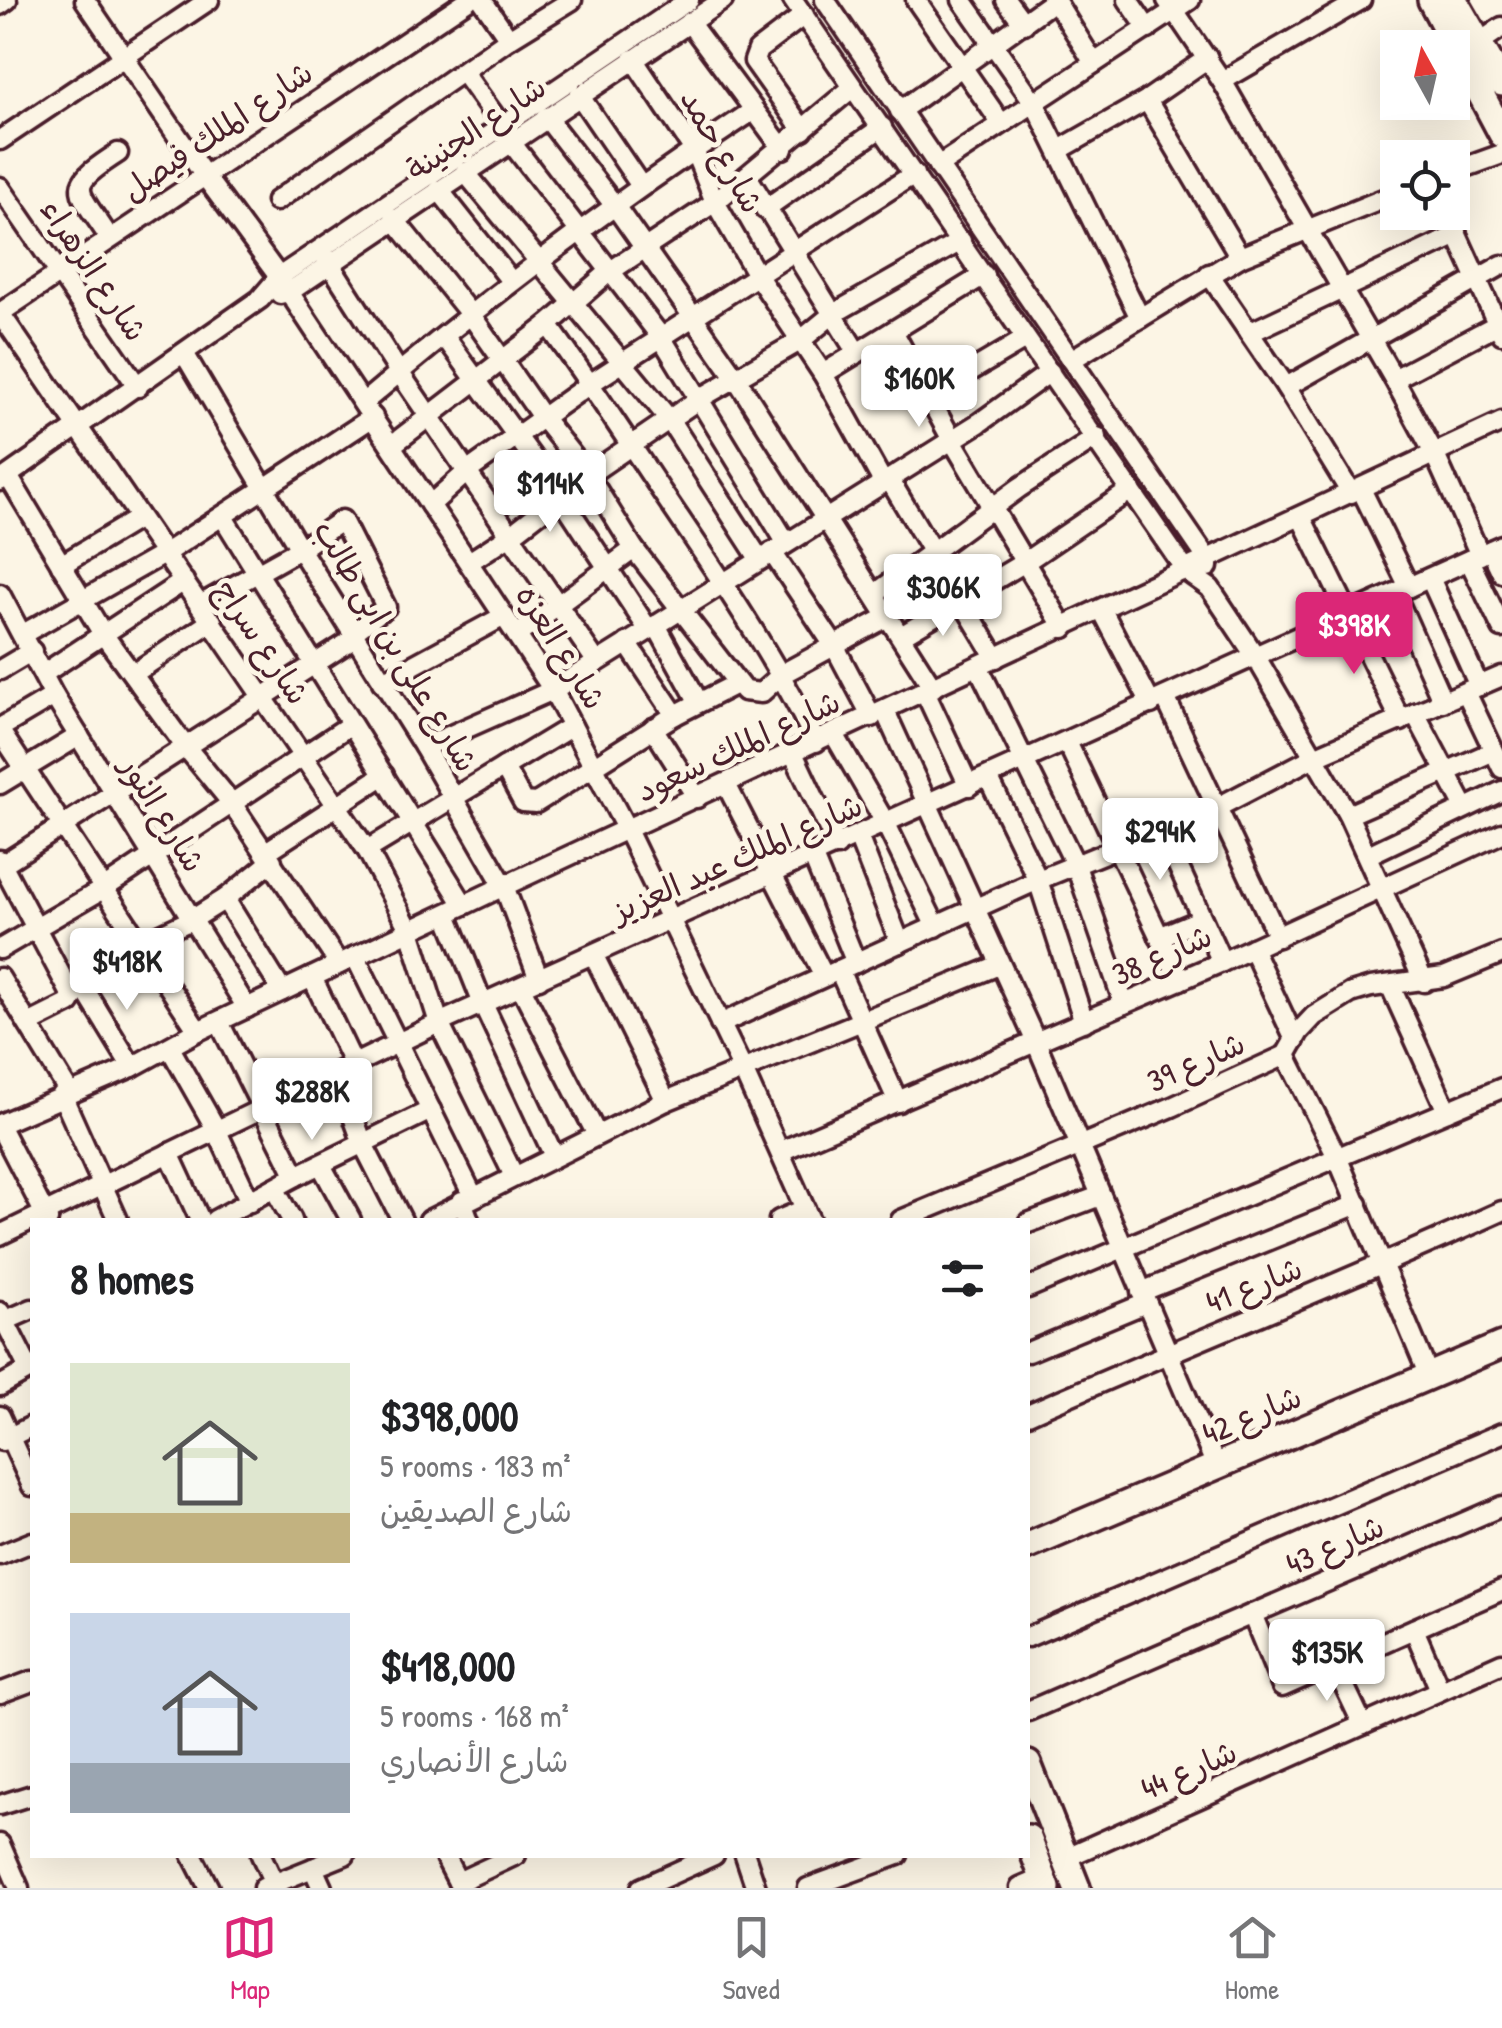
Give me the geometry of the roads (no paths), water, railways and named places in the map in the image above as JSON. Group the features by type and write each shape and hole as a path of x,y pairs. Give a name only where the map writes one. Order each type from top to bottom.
{"main road":[{"path":"1431,0 1502,134"},
{"path":"1464,4 1479,44 1502,83"},
{"name":"شارع 42","path":"1030,1545 1502,1346"},
{"path":"1030,1769 1077,1888"},
{"path":"1030,1848 1037,1885"}],"street":[{"path":"0,5 7,0"},
{"name":"شارع العزه","path":"85,0 284,284 553,690 627,830 808,1214"},
{"path":"0,140 209,0"},
{"name":"شارع الملك فيصل","path":"0,313 468,0"},
{"path":"482,0 508,39"},
{"path":"276,201 508,39 572,0"},
{"name":"شارع الجنينة","path":"4,478 510,130 688,0"},
{"name":"شارع الجنينة","path":"325,255 394,219 465,172 510,130 546,116 723,0"},
{"path":"825,0 1208,560 1210,588"},
{"path":"916,0 1001,124"},
{"path":"962,0 1035,104 1140,318"},
{"path":"1006,0 1024,24"},
{"path":"900,111 1055,0 1094,63"},
{"path":"1128,0 1148,29"},
{"path":"1222,81 1361,0"},
{"path":"938,166 1148,29 1178,4 1394,379 1486,552 1502,573"},
{"path":"803,130 754,58 799,8 1186,571 1210,588 1256,657 1348,815 1424,982"},
{"path":"689,22 783,148"},
{"path":"1479,44 1502,27"},
{"path":"1058,150 1147,100 1208,58"},
{"name":"شارع حمد","path":"633,59 694,150 715,202 757,274 934,552 996,658"},
{"path":"463,72 661,337 699,400 773,551"},
{"path":"392,445 644,246 715,202 852,88"},
{"path":"579,95 642,186"},
{"path":"1147,100 1240,257"},
{"path":"0,670 27,643 84,601 264,488 368,410 400,372 511,280 754,110"},
{"path":"546,116 615,206 736,378 889,616 929,690 969,786"},
{"path":"765,209 882,126"},
{"path":"110,239 82,194 80,184 86,174 118,152"},
{"path":"1470,166 1502,154"},
{"path":"465,172 624,361 773,551 878,714 926,806 1036,1042 1216,1466"},
{"path":"430,505 468,471 591,383 914,174"},
{"path":"747,176 857,353"},
{"name":"شارع الزهراء","path":"0,188 138,388"},
{"path":"439,190 511,280"},
{"path":"1071,360 1240,257 1380,200"},
{"path":"394,219 588,475 634,549 736,684 747,693 758,694 782,674 889,616"},
{"path":"1394,379 1500,329 1455,230"},
{"path":"1249,333 1457,235"},
{"path":"469,562 699,400 800,341 833,314 961,241"},
{"path":"325,255 596,661"},
{"path":"1286,386 1502,265"},
{"path":"1209,274 1356,491 1402,590 1443,702"},
{"path":"823,374 984,275"},
{"name":"شارع سراج","path":"0,313 367,850 410,931 439,1024 514,1176"},
{"path":"548,325 591,383 782,674 886,824 936,927"},
{"path":"892,331 1064,628"},
{"path":"444,337 561,497 606,569 652,627 698,701"},
{"path":"927,397 1025,339"},
{"name":"شارع على بن ابى طالب","path":"184,353 504,886 539,979"},
{"path":"424,747 553,690 952,440 1050,372"},
{"name":"شارع الملك سعود","path":"0,1126 65,1093 132,1067 198,1031 504,886 1502,422"},
{"path":"875,594 1097,437"},
{"path":"4,478 103,634 347,960 431,1110 468,1198 469,1218"},
{"path":"901,636 1026,562 1131,490"},
{"path":"223,517 413,822 456,910 483,1004 554,1156"},
{"path":"1301,517 1408,717 1465,808"},
{"path":"61,565 139,518"},
{"path":"132,1067 36,929 1,864 354,636 386,607 342,520 258,573 133,674"},
{"path":"517,635 634,549"},
{"path":"1486,552 1502,628"},
{"name":"شارع الملك عبد العزيز","path":"46,1216 102,1184 439,1024 1486,552"},
{"path":"1430,578 1502,768"},
{"path":"43,674 184,581"},
{"name":"شارع النور","path":"0,594 54,696 247,1008"},
{"path":"1102,610 1158,700 1278,937"},
{"path":"382,682 504,616"},
{"path":"627,643 675,715"},
{"path":"978,666 1076,866 1124,1004"},
{"path":"720,1024 1038,880 1216,808 1314,757 1502,676"},
{"path":"504,767 521,800 531,804 698,701 736,684"},
{"path":"54,696 0,730 198,1031"},
{"path":"0,949 103,889 350,726"},
{"path":"367,850 572,726"},
{"path":"653,728 697,798"},
{"path":"0,784 79,736"},
{"path":"1067,742 1180,980"},
{"path":"1348,815 1446,774 1495,743"},
{"path":"793,753 837,846"},
{"path":"28,1024 142,942 194,919 225,899 269,857 384,775"},
{"path":"988,777 1038,880 1084,1022"},
{"path":"726,784 772,876 840,970"},
{"path":"1368,855 1502,792"},
{"path":"1162,832 1222,962"},
{"name":"شارع 38","path":"780,1151 1222,962 1502,833"},
{"path":"858,836 900,943"},
{"path":"812,857 840,970 898,1102"},
{"path":"225,899 282,992"},
{"path":"1159,937 1202,919"},
{"path":"1252,948 1429,1376"},
{"name":"شارع 39","path":"906,1218 1078,1146 1290,1047 1314,1016 1361,990 1424,982 1502,953"},
{"path":"594,956 666,1101"},
{"path":"433,1218 666,1101 999,965"},
{"path":"312,977 345,1069 364,1144 401,1218"},
{"path":"0,978 65,1093 117,1218"},
{"path":"1390,985 1447,1111"},
{"path":"521,988 597,1135"},
{"path":"218,1022 296,1176"},
{"path":"170,1048 216,1129 250,1202"},
{"path":"1030,1287 1502,1088"},
{"path":"219,1218 431,1110"},
{"path":"0,1126 46,1216"},
{"path":"169,1153 199,1218"},
{"path":"321,1164 350,1218"},
{"path":"274,1188 291,1218"},
{"path":"1030,1222 1100,1196"},
{"path":"1030,1351 1358,1204"},
{"name":"شارع 41","path":"1030,1413 1502,1211"},
{"name":"شارع الملك عبد العزيز","path":"0,1235 30,1223"},
{"path":"30,1310 1,1319 30,1367"},
{"path":"0,1386 30,1370"},
{"path":"0,1416 5,1440 30,1483"},
{"path":"5,1440 30,1427"},
{"path":"1030,1636 1502,1433"},
{"name":"شارع 43","path":"1030,1710 1502,1506"},
{"path":"0,1555 30,1543"},
{"path":"1252,1614 1282,1687 1502,1590"},
{"path":"1414,1630 1440,1690"},
{"name":"شارع 44","path":"1065,1858 1502,1663"},
{"path":"1334,1664 1363,1725"},
{"path":"0,1694 30,1683"},
{"path":"0,1805 30,1796"},
{"path":"0,1844 15,1887"},
{"path":"194,1858 209,1888"},
{"path":"262,1858 268,1886 336,1858"},
{"path":"446,1858 459,1885 510,1858"},
{"path":"641,1888 707,1858"},
{"path":"746,1858 756,1888"},
{"path":"808,1888 890,1858"},
{"path":"313,1868 322,1888"}]}
